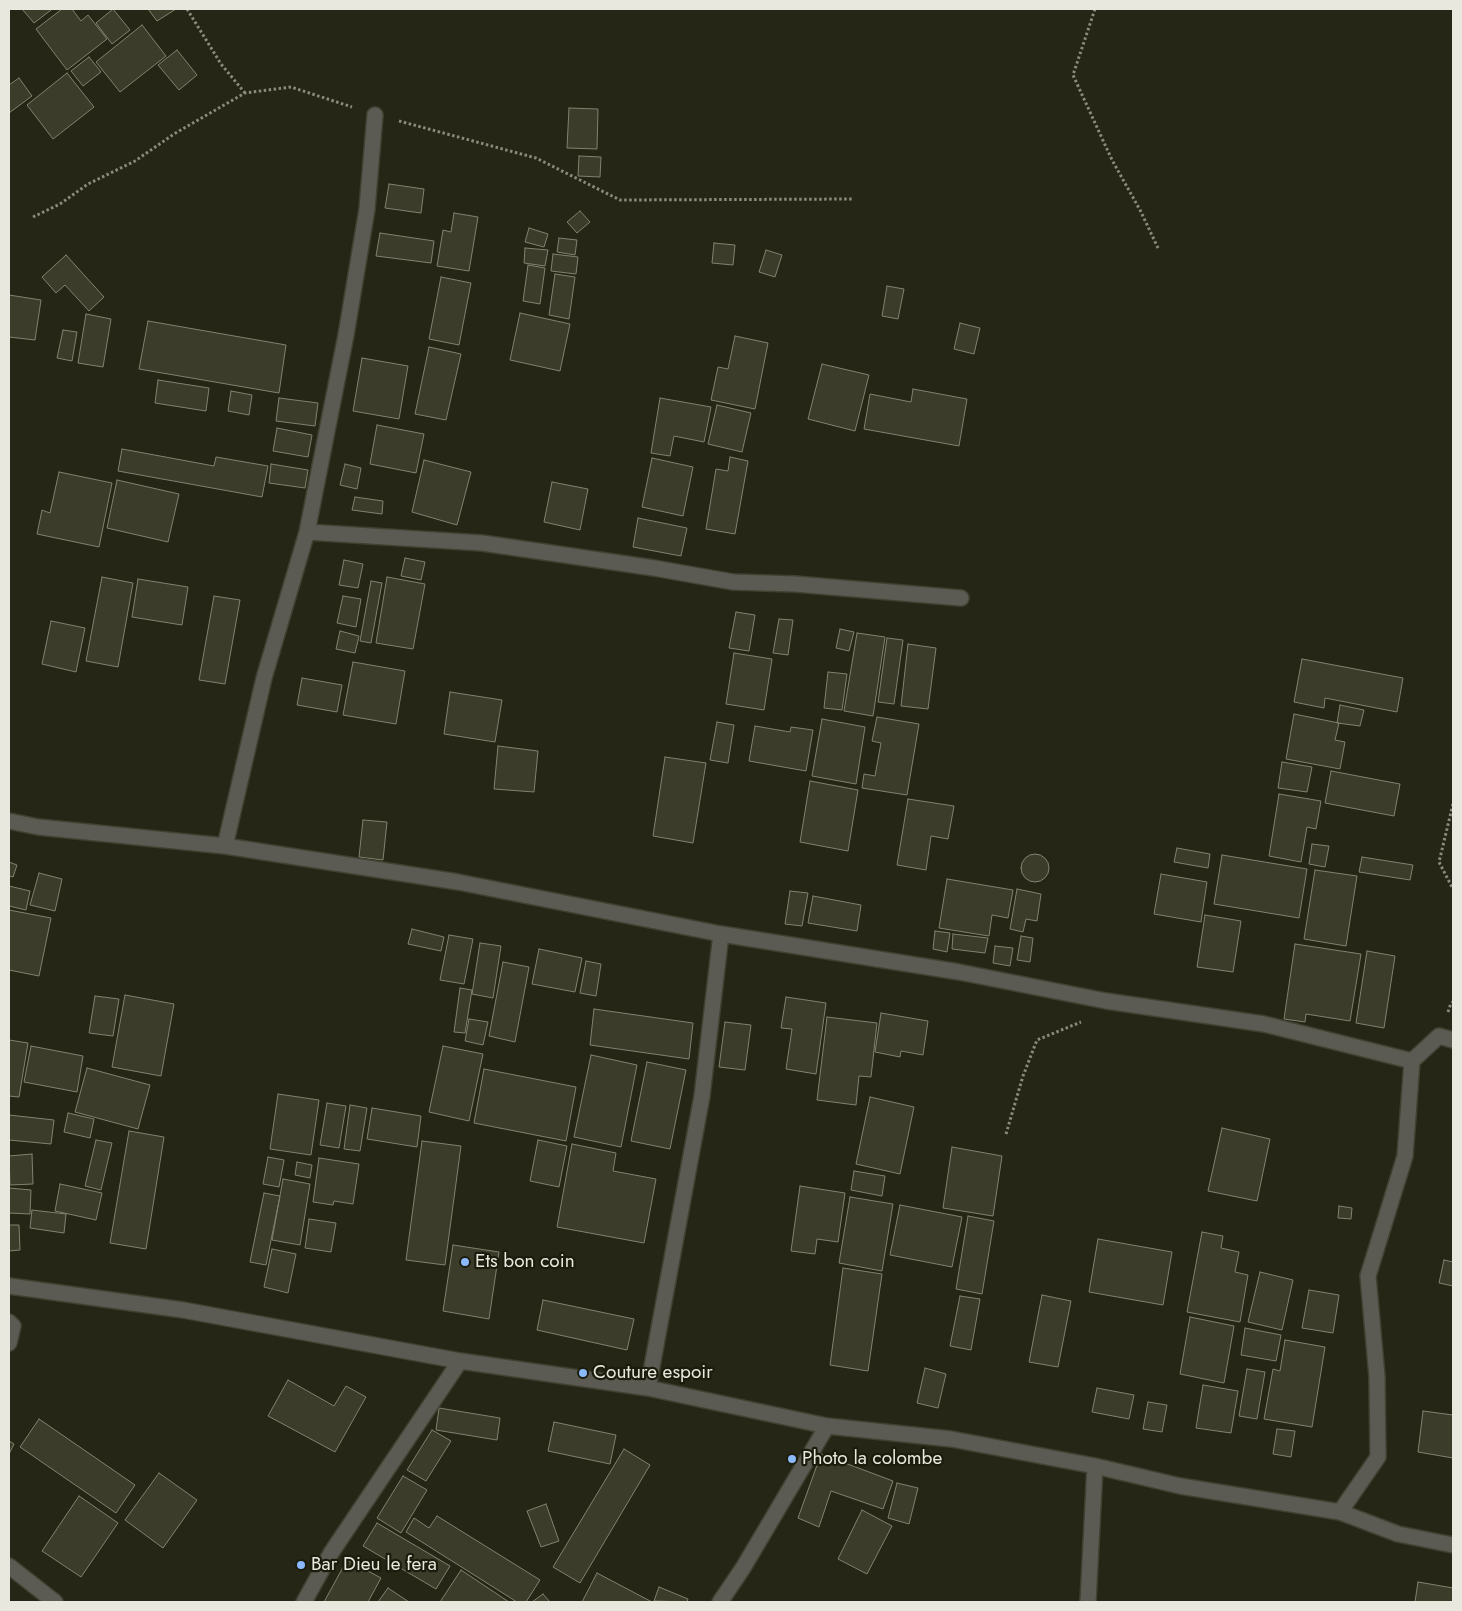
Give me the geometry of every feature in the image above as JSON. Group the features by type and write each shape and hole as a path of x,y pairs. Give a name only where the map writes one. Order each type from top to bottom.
{"street":[{"path":"225,846 264,678 307,532 346,336 367,209 376,115"},
{"path":"307,532 482,543 654,568 733,582 795,584 961,598"},
{"path":"9,821 38,827 225,846 458,882 721,934 959,972 1106,1002 1264,1024 1412,1061"},
{"path":"648,1388 702,1096 721,934"},
{"path":"1340,1512 1378,1457 1377,1377 1368,1276 1405,1156 1412,1061 1439,1036 1453,1040"},
{"path":"9,1286 183,1310 460,1361 648,1388 827,1426 951,1440 1095,1466 1180,1486 1340,1512 1398,1534 1453,1545"},
{"path":"9,1322 13,1326 9,1343"},
{"path":"304,1602 331,1553 460,1361"},
{"path":"720,1602 743,1568 827,1426"},
{"path":"1088,1602 1095,1466"},
{"path":"9,1566 55,1602"}],"path":[{"path":"187,9 221,64 246,93"},
{"path":"1096,9 1073,75 1112,160 1140,210 1158,248"},
{"path":"33,217 60,204 88,184 135,161 189,126 246,93 292,87 376,115 536,158 620,200 854,199"},
{"path":"1453,804 1439,862 1453,889"},
{"path":"1006,1134 1023,1076 1037,1040 1077,1025 1098,1012 1106,1002"}],"building":[{"path":"22,9 50,9 51,10 34,23"},
{"path":"62,9 72,9 81,21 88,15 107,39 67,70 36,29"},
{"path":"113,9 130,30 112,44 96,23"},
{"path":"148,9 176,9 157,21"},
{"path":"142,25 166,56 120,92 96,62"},
{"path":"177,50 197,75 179,90 158,65"},
{"path":"89,57 101,72 83,86 71,71"},
{"path":"67,73 94,107 53,139 27,105"},
{"path":"19,78 32,96 9,113 9,85"},
{"path":"569,108 598,109 597,149 567,148"},
{"path":"579,156 601,157 600,177 578,176"},
{"path":"389,184 424,189 421,213 385,208"},
{"path":"580,211 590,222 577,233 567,222"},
{"path":"454,213 478,217 469,271 437,266 443,230 451,232"},
{"path":"529,228 548,234 544,247 525,242"},
{"path":"380,233 434,241 431,263 376,256"},
{"path":"559,238 577,240 575,255 557,252"},
{"path":"714,243 735,245 733,265 712,263"},
{"path":"525,248 548,250 545,266 524,263"},
{"path":"766,250 782,255 775,277 759,272"},
{"path":"553,254 578,257 576,274 551,271"},
{"path":"66,255 104,297 89,311 65,285 56,293 42,277"},
{"path":"528,265 545,268 540,304 523,301"},
{"path":"555,274 575,277 569,319 549,315"},
{"path":"441,277 471,283 459,345 429,339"},
{"path":"887,286 904,289 898,319 882,316"},
{"path":"9,295 41,300 35,340 9,337"},
{"path":"520,313 570,324 560,371 510,360"},
{"path":"86,314 111,319 103,367 78,363"},
{"path":"148,321 286,345 279,393 139,369"},
{"path":"960,323 980,328 974,354 954,349"},
{"path":"63,330 77,332 72,361 57,358"},
{"path":"735,336 768,343 755,409 711,400 718,367 728,369"},
{"path":"429,347 461,354 446,420 415,414"},
{"path":"362,358 408,366 399,419 353,411"},
{"path":"822,364 869,375 855,431 808,419"},
{"path":"158,380 209,388 206,411 155,403"},
{"path":"913,389 967,399 959,446 864,429 870,394 911,402"},
{"path":"231,391 252,395 249,415 228,411"},
{"path":"279,398 318,403 315,426 276,421"},
{"path":"660,398 711,407 704,442 674,436 670,456 651,453"},
{"path":"717,405 751,413 742,452 708,444"},
{"path":"377,425 424,434 416,473 370,464"},
{"path":"277,428 312,435 308,457 273,451"},
{"path":"122,449 214,466 216,457 268,466 262,497 118,471"},
{"path":"730,457 748,461 735,534 706,529 716,469 728,471"},
{"path":"652,458 693,467 683,516 642,507"},
{"path":"424,460 471,472 457,525 412,512"},
{"path":"271,464 308,470 305,488 269,483"},
{"path":"345,464 361,468 357,489 340,485"},
{"path":"59,472 112,483 99,547 37,534 42,510 50,513"},
{"path":"117,480 179,494 168,542 107,528"},
{"path":"552,482 588,489 580,530 544,522"},
{"path":"355,497 383,501 382,514 352,510"},
{"path":"638,518 687,528 681,556 633,547"},
{"path":"405,558 425,562 421,580 401,576"},
{"path":"344,560 363,564 358,588 339,585"},
{"path":"102,577 133,583 118,667 86,661"},
{"path":"387,577 425,584 413,649 376,643"},
{"path":"138,579 188,587 182,625 132,617"},
{"path":"371,581 382,583 371,643 360,641"},
{"path":"214,596 240,600 225,684 199,680"},
{"path":"343,596 361,599 356,627 337,623"},
{"path":"736,612 755,615 749,651 729,648"},
{"path":"779,619 793,620 788,655 773,653"},
{"path":"51,621 85,628 76,672 42,664"},
{"path":"840,629 854,632 849,651 836,648"},
{"path":"340,631 359,636 355,653 336,649"},
{"path":"857,633 885,637 873,716 844,711"},
{"path":"887,638 903,640 894,704 878,702"},
{"path":"908,644 936,648 928,709 901,706"},
{"path":"734,653 772,659 764,710 726,704"},
{"path":"1302,659 1403,678 1397,712 1325,698 1324,708 1294,702"},
{"path":"353,662 405,671 396,724 343,715"},
{"path":"828,672 847,674 842,710 824,708"},
{"path":"302,678 342,685 337,712 297,705"},
{"path":"450,692 502,700 495,742 444,734"},
{"path":"1340,705 1364,710 1360,726 1337,723"},
{"path":"1294,714 1339,723 1335,740 1345,742 1340,769 1286,759"},
{"path":"877,717 919,724 907,795 862,788 864,774 875,776 881,743 872,741"},
{"path":"822,719 865,727 856,784 812,776"},
{"path":"717,722 734,725 728,763 710,760"},
{"path":"755,726 790,732 791,727 813,730 806,771 749,761"},
{"path":"498,746 538,751 534,792 494,789"},
{"path":"665,757 706,763 693,843 653,836"},
{"path":"1282,762 1312,767 1307,792 1278,788"},
{"path":"1331,771 1400,784 1394,816 1325,803"},
{"path":"810,781 858,790 848,851 800,842"},
{"path":"1279,794 1321,801 1316,829 1307,827 1301,862 1269,856"},
{"path":"908,799 954,806 948,839 931,836 926,870 897,865"},
{"path":"363,820 387,822 383,860 359,857"},
{"path":"1312,844 1329,846 1325,867 1309,864"},
{"path":"1177,848 1210,854 1208,868 1174,862"},
{"path":"1035,854 1045,858 1049,868 1045,878 1035,882 1025,878 1021,868 1025,858"},
{"path":"1222,855 1307,869 1299,918 1214,904"},
{"path":"1362,857 1413,865 1410,880 1359,872"},
{"path":"9,862 17,865 13,877 9,876"},
{"path":"1315,870 1357,876 1346,946 1304,939"},
{"path":"39,873 62,879 55,911 30,905"},
{"path":"1161,874 1207,882 1201,922 1154,914"},
{"path":"947,879 1013,890 1008,918 992,915 989,936 939,928"},
{"path":"9,886 30,891 26,910 9,906"},
{"path":"1017,889 1041,894 1037,921 1026,919 1023,932 1010,929"},
{"path":"790,891 808,893 802,926 785,924"},
{"path":"813,896 861,905 857,931 808,923"},
{"path":"9,910 51,918 39,976 9,970"},
{"path":"1205,915 1241,921 1233,972 1197,967"},
{"path":"412,929 444,937 441,951 408,944"},
{"path":"935,931 950,933 947,952 933,949"},
{"path":"953,934 988,938 985,953 952,949"},
{"path":"449,935 473,939 464,984 440,980"},
{"path":"1021,936 1033,938 1030,962 1017,960"},
{"path":"480,943 501,946 493,998 472,994"},
{"path":"1295,944 1361,954 1350,1021 1306,1014 1305,1022 1284,1019"},
{"path":"995,946 1013,948 1010,966 993,963"},
{"path":"539,949 582,958 575,992 532,984"},
{"path":"1367,951 1395,956 1384,1028 1356,1023"},
{"path":"586,961 601,964 596,996 580,993"},
{"path":"503,962 529,967 515,1042 489,1036"},
{"path":"460,988 472,990 465,1033 454,1032"},
{"path":"125,995 174,1004 161,1076 112,1067"},
{"path":"95,996 119,999 113,1036 89,1033"},
{"path":"786,997 826,1003 816,1074 786,1069 792,1029 781,1028"},
{"path":"594,1009 693,1023 689,1059 590,1045"},
{"path":"881,1013 928,1021 923,1055 901,1051 900,1057 875,1052"},
{"path":"827,1017 877,1023 871,1077 859,1076 856,1105 817,1100"},
{"path":"469,1019 488,1022 483,1045 465,1041"},
{"path":"725,1022 751,1025 745,1070 719,1067"},
{"path":"9,1040 28,1043 19,1097 9,1096"},
{"path":"31,1046 83,1056 77,1092 24,1082"},
{"path":"443,1046 483,1054 469,1121 429,1112"},
{"path":"591,1055 637,1065 621,1147 574,1137"},
{"path":"647,1062 686,1070 670,1149 631,1141"},
{"path":"87,1068 150,1085 138,1129 75,1112"},
{"path":"484,1069 576,1087 566,1141 474,1123"},
{"path":"278,1094 319,1100 311,1155 270,1149"},
{"path":"870,1097 914,1107 900,1174 856,1164"},
{"path":"327,1103 346,1106 339,1148 320,1145"},
{"path":"350,1105 367,1108 360,1151 344,1149"},
{"path":"372,1108 421,1116 417,1147 367,1139"},
{"path":"68,1113 94,1119 90,1138 64,1132"},
{"path":"9,1115 54,1120 51,1144 9,1140"},
{"path":"1222,1128 1270,1139 1257,1201 1208,1191"},
{"path":"129,1131 164,1137 146,1249 110,1243"},
{"path":"96,1140 112,1143 101,1190 85,1186"},
{"path":"538,1140 567,1146 559,1187 530,1181"},
{"path":"422,1141 461,1146 445,1265 406,1260"},
{"path":"572,1144 616,1153 613,1171 656,1179 644,1243 557,1227"},
{"path":"952,1147 1002,1156 993,1216 943,1208"},
{"path":"32,1154 33,1184 10,1185 9,1156"},
{"path":"268,1157 284,1160 279,1187 263,1184"},
{"path":"319,1158 359,1164 353,1204 334,1201 333,1205 313,1202"},
{"path":"297,1162 312,1165 310,1178 295,1175"},
{"path":"854,1171 885,1176 882,1196 851,1190"},
{"path":"283,1179 310,1184 300,1245 272,1240"},
{"path":"60,1184 102,1193 96,1220 55,1211"},
{"path":"800,1186 845,1193 838,1242 817,1239 815,1254 791,1251"},
{"path":"9,1188 31,1190 30,1214 9,1213"},
{"path":"264,1193 280,1196 266,1265 250,1262"},
{"path":"850,1197 893,1204 882,1271 839,1263"},
{"path":"900,1205 962,1217 952,1267 890,1255"},
{"path":"1339,1206 1352,1208 1351,1219 1338,1218"},
{"path":"32,1210 66,1214 64,1233 30,1228"},
{"path":"968,1216 994,1221 982,1294 956,1289"},
{"path":"309,1219 336,1223 331,1252 305,1248"},
{"path":"9,1225 19,1225 20,1250 9,1251"},
{"path":"1202,1232 1223,1236 1221,1248 1239,1252 1235,1272 1248,1275 1240,1322 1187,1312"},
{"path":"1098,1239 1172,1252 1163,1305 1089,1292"},
{"path":"453,1245 499,1252 489,1319 443,1311"},
{"path":"272,1249 296,1254 288,1293 264,1287"},
{"path":"1444,1260 1453,1262 1453,1286 1439,1283"},
{"path":"843,1268 882,1274 868,1371 830,1365"},
{"path":"1260,1272 1293,1280 1282,1330 1248,1322"},
{"path":"1309,1290 1339,1295 1333,1333 1302,1328"},
{"path":"1042,1295 1071,1301 1058,1367 1029,1362"},
{"path":"960,1296 980,1299 971,1350 950,1346"},
{"path":"543,1300 634,1319 627,1350 537,1330"},
{"path":"1190,1317 1234,1326 1224,1383 1180,1374"},
{"path":"1245,1328 1281,1335 1276,1361 1241,1355"},
{"path":"1285,1340 1325,1347 1312,1427 1264,1419 1273,1369 1280,1371"},
{"path":"925,1368 946,1374 938,1408 917,1403"},
{"path":"1247,1369 1265,1372 1257,1419 1239,1416"},
{"path":"288,1380 334,1406 346,1386 366,1397 335,1452 268,1416"},
{"path":"1203,1385 1238,1391 1231,1433 1196,1428"},
{"path":"1097,1388 1134,1395 1129,1419 1092,1412"},
{"path":"1148,1402 1167,1405 1162,1432 1143,1429"},
{"path":"439,1408 500,1418 497,1440 436,1430"},
{"path":"1423,1411 1453,1415 1453,1458 1418,1452"},
{"path":"39,1419 135,1485 116,1513 20,1447"},
{"path":"554,1422 616,1435 610,1464 548,1451"},
{"path":"1277,1429 1295,1431 1291,1457 1273,1454"},
{"path":"432,1430 451,1441 426,1481 407,1470"},
{"path":"9,1441 14,1444 9,1454"},
{"path":"624,1449 650,1465 580,1583 553,1567"},
{"path":"821,1454 893,1481 883,1509 831,1491 819,1527 798,1518"},
{"path":"159,1473 197,1500 163,1548 125,1520"},
{"path":"403,1476 427,1490 401,1533 377,1518"},
{"path":"897,1483 918,1488 909,1524 888,1518"},
{"path":"79,1496 118,1523 81,1577 42,1551"},
{"path":"546,1504 559,1541 541,1547 527,1511"},
{"path":"862,1510 892,1526 867,1574 838,1559"},
{"path":"437,1516 540,1580 526,1602 517,1602 406,1532 414,1518 429,1528"},
{"path":"377,1523 450,1566 436,1589 363,1546"},
{"path":"347,1560 381,1578 368,1602 324,1602"},
{"path":"461,1570 509,1602 440,1602"},
{"path":"597,1573 652,1602 582,1602"},
{"path":"1418,1582 1453,1588 1453,1602 1415,1602"},
{"path":"659,1587 688,1599 687,1602 654,1601"},
{"path":"388,1588 409,1602 378,1602"},
{"path":"543,1594 550,1602 532,1602"}],"place":[{"name":"Ets bon coin","path":"465,1262"},
{"name":"Couture espoir","path":"583,1373"},
{"name":"Photo la colombe","path":"792,1459"},
{"name":"Bar Dieu le fera","path":"301,1565"}]}
